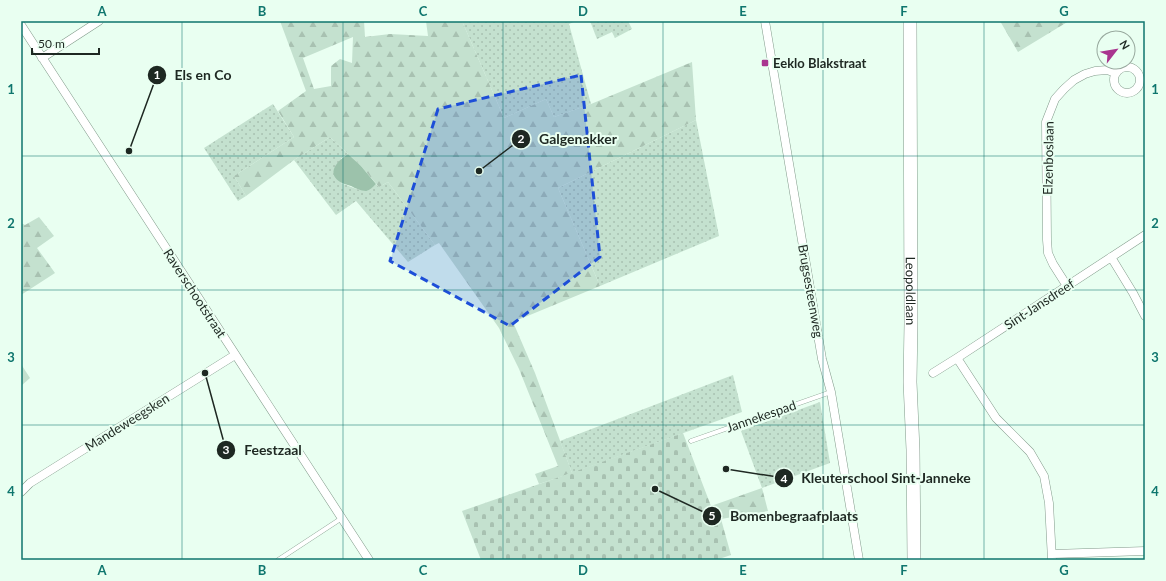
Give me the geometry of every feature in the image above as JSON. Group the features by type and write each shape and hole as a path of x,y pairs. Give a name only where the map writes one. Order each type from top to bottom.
{"main road":[{"name":"Leopoldlaan","path":"910,21 912,316 910,382 913,450 914,560"}],"street":[{"path":"42,58 99,21"},
{"name":"Brugsesteenweg","path":"765,21 822,359 831,392 858,560"},
{"name":"Raverschootstraat","path":"21,25 369,560"},
{"name":"Elzenboslaan","path":"1067,286 1048,253 1046,122 1055,99 1064,88 1074,80 1095,70 1107,70 1116,73"},
{"name":"Sint-Jansdreef","path":"933,373 1145,235"},
{"path":"1111,257 1145,316"},
{"name":"Mandeweegsken","path":"21,492 30,482 236,355"},
{"path":"957,358 996,418 1030,452 1044,476 1049,503 1052,557 1145,550"}],"lane":[{"name":"Jannekespad","path":"690,441 831,392"},
{"path":"278,560 342,518"}],"highlighted area":[{"path":"581,75 600,257 510,326 390,261 438,109"}],"green space":[{"path":"280,21 364,21 365,37 390,34 428,36 426,21 462,21 504,118 546,99 554,117 591,104 692,62 696,120 558,188 600,286 513,322 535,373 572,473 539,484 535,474 558,466 519,369 499,328 439,243 435,245 388,182 379,187 361,166 330,137 294,160 246,196 234,176 294,137 278,111 306,91","holes":["353,37 352,63 340,59 331,66 331,86 314,89 303,58"]},
{"path":"462,21 576,21 569,24 591,104 554,117 546,99 504,118"},
{"path":"590,21 628,21 632,29 615,38 612,32 597,39"},
{"path":"1000,21 1069,21 1018,52"},
{"path":"273,104 294,137 234,176 246,196 238,201 204,148"},
{"path":"696,120 719,236 600,286 558,188"},
{"path":"330,137 348,154 341,158 341,183 359,190 363,190 376,184 379,187 388,182 435,245 408,262 356,201 336,215 294,160"},
{"path":"39,217 54,236 37,248 55,273 21,295 21,223 25,225"},
{"path":"21,364 30,378 21,386"},
{"path":"733,375 742,412 572,473 560,441"},
{"path":"820,402 830,463 762,488 741,431"},
{"path":"683,433 711,506 721,519 731,555 716,560 481,560 462,511"},
{"path":"762,488 768,511 721,519 711,506"}],"shaded area":[{"path":"348,154 361,166 376,184 370,189 366,191 358,189 342,183 334,176 334,168 340,160"}],"place":[{"name":"Eeklo Blakstraat","path":"765,63"},
{"name":"Els en Co","path":"129,151"},
{"name":"Galgenakker","path":"479,171"},
{"name":"Feestzaal","path":"205,373"},
{"name":"Kleuterschool Sint-Janneke","path":"726,469"},
{"name":"Bomenbegraafplaats","path":"655,489"}]}
